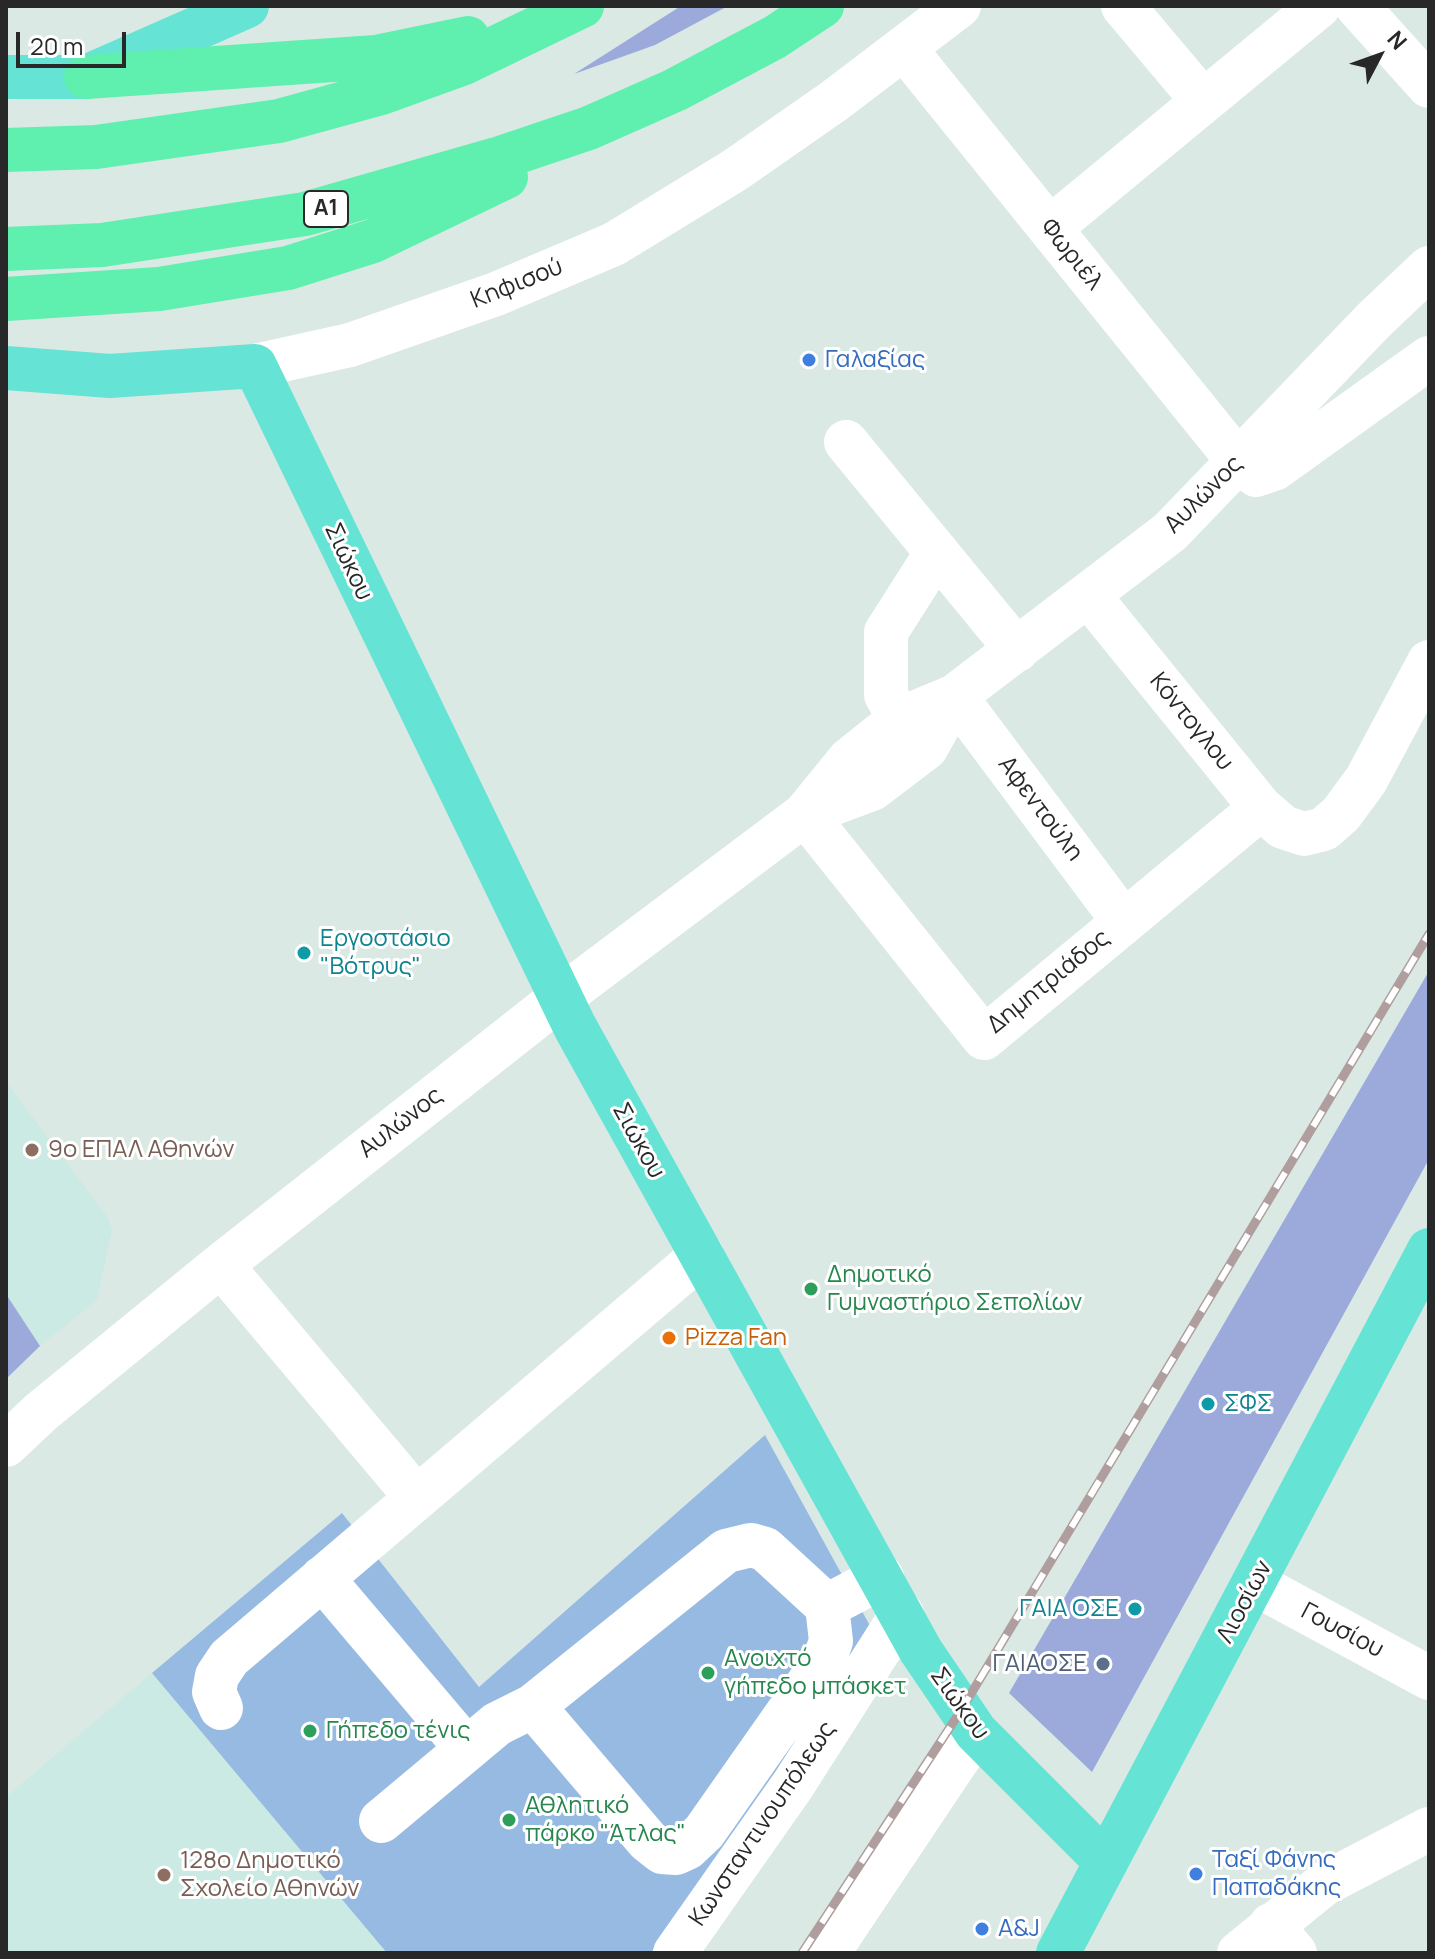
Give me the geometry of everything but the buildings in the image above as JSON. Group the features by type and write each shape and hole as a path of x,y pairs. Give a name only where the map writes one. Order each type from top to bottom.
{"highway":[{"name":"Α1","path":"6,249 102,245 305,214 589,128 689,83 775,37 822,6"},
{"path":"86,77 376,57 567,13"},
{"path":"6,150 96,147 279,121 381,93 450,68 567,13"},
{"path":"6,299 159,289 288,268 373,241 434,215 589,128"}],"main road":[{"path":"6,77 86,77 224,11"},
{"name":"Κηφισού","path":"6,368 110,376 255,366"},
{"name":"Σιώκου","path":"255,366 560,998 942,1684 976,1732 1106,1862"},
{"name":"Λιοσίων","path":"1058,1953 1429,1251"}],"street":[{"name":"Κηφισού","path":"255,366 350,345 496,294 614,244 735,170 959,6"},
{"path":"1123,6 1203,101"},
{"path":"1050,228 1319,6"},
{"path":"1357,6 1429,86"},
{"name":"Φωριέλ","path":"904,48 1238,461"},
{"name":"Αυλώνος","path":"6,1445 41,1412 221,1265 560,998 805,814 849,760 900,719 955,696 1170,532 1429,268"},
{"path":"1238,461 1256,475 1274,469 1429,358"},
{"path":"846,442 1017,650"},
{"path":"900,719 886,695 886,632 937,552"},
{"name":"Κόντογλου","path":"1089,596 1261,808 1283,827 1304,834 1324,829 1341,814 1366,780 1429,662"},
{"name":"Αυλώνος","path":"805,814 872,789 926,748 955,696"},
{"name":"Αφεντούλη","path":"955,696 1124,922"},
{"name":"Δημητριάδος","path":"805,814 984,1038 1261,808"},
{"path":"221,1708 214,1692 217,1676 229,1658 702,1255"},
{"path":"221,1265 417,1498"},
{"path":"381,1821 497,1724 533,1706 726,1551 751,1545 765,1549 827,1606 831,1641 824,1661 704,1832 687,1848 676,1853 662,1852 648,1841 533,1706"},
{"path":"322,1578 467,1749"},
{"name":"Γουσίου","path":"1255,1584 1429,1678"},
{"path":"827,1606 892,1595"},
{"name":"Κωνσταντινουπόλεως","path":"675,1953 793,1785 892,1595"},
{"path":"828,1953 976,1732"},
{"path":"1268,1944 1324,1884 1429,1829"}],"shaded area":[{"path":"681,6 728,6 655,45 574,74"},
{"path":"1429,971 1429,1159 1092,1772 1009,1693"},
{"name":"9ο ΕΠΑΛ Αθηνών","path":"6,1082 108,1218 112,1230 97,1300 40,1346 6,1294"},
{"path":"6,1294 40,1346 6,1379"},
{"name":"Αθλητικό πάρκο \"Άτλας\"","path":"765,1435 874,1633 651,1953 387,1953 152,1673 342,1513 479,1687"},
{"name":"128ο Δημοτικό Σχολείο Αθηνών","path":"152,1673 387,1953 6,1953 6,1797"}],"railway":[{"path":"802,1953 960,1712 1429,934"}],"place":[{"name":"Γαλαξίας","path":"809,360"},
{"name":"Εργοστάσιο \"Βότρυς\"","path":"304,953"},
{"name":"9ο ΕΠΑΛ Αθηνών","path":"32,1150"},
{"name":"Δημοτικό Γυμναστήριο Σεπολίων","path":"811,1289"},
{"name":"Pizza Fan","path":"669,1338"},
{"name":"ΣΦΣ","path":"1208,1404"},
{"name":"ΓΑΙΑ ΟΣΕ","path":"1135,1609"},
{"name":"ΓΑΙΑΟΣΕ","path":"1103,1664"},
{"name":"Ανοιχτό γήπεδο μπάσκετ","path":"708,1673"},
{"name":"Γήπεδο τένις","path":"310,1731"},
{"name":"Αθλητικό πάρκο \"Άτλας\"","path":"509,1820"},
{"name":"Ταξί Φάνης Παπαδάκης","path":"1196,1874"},
{"name":"128ο Δημοτικό Σχολείο Αθηνών","path":"164,1875"},
{"name":"A&J","path":"982,1929"}]}
